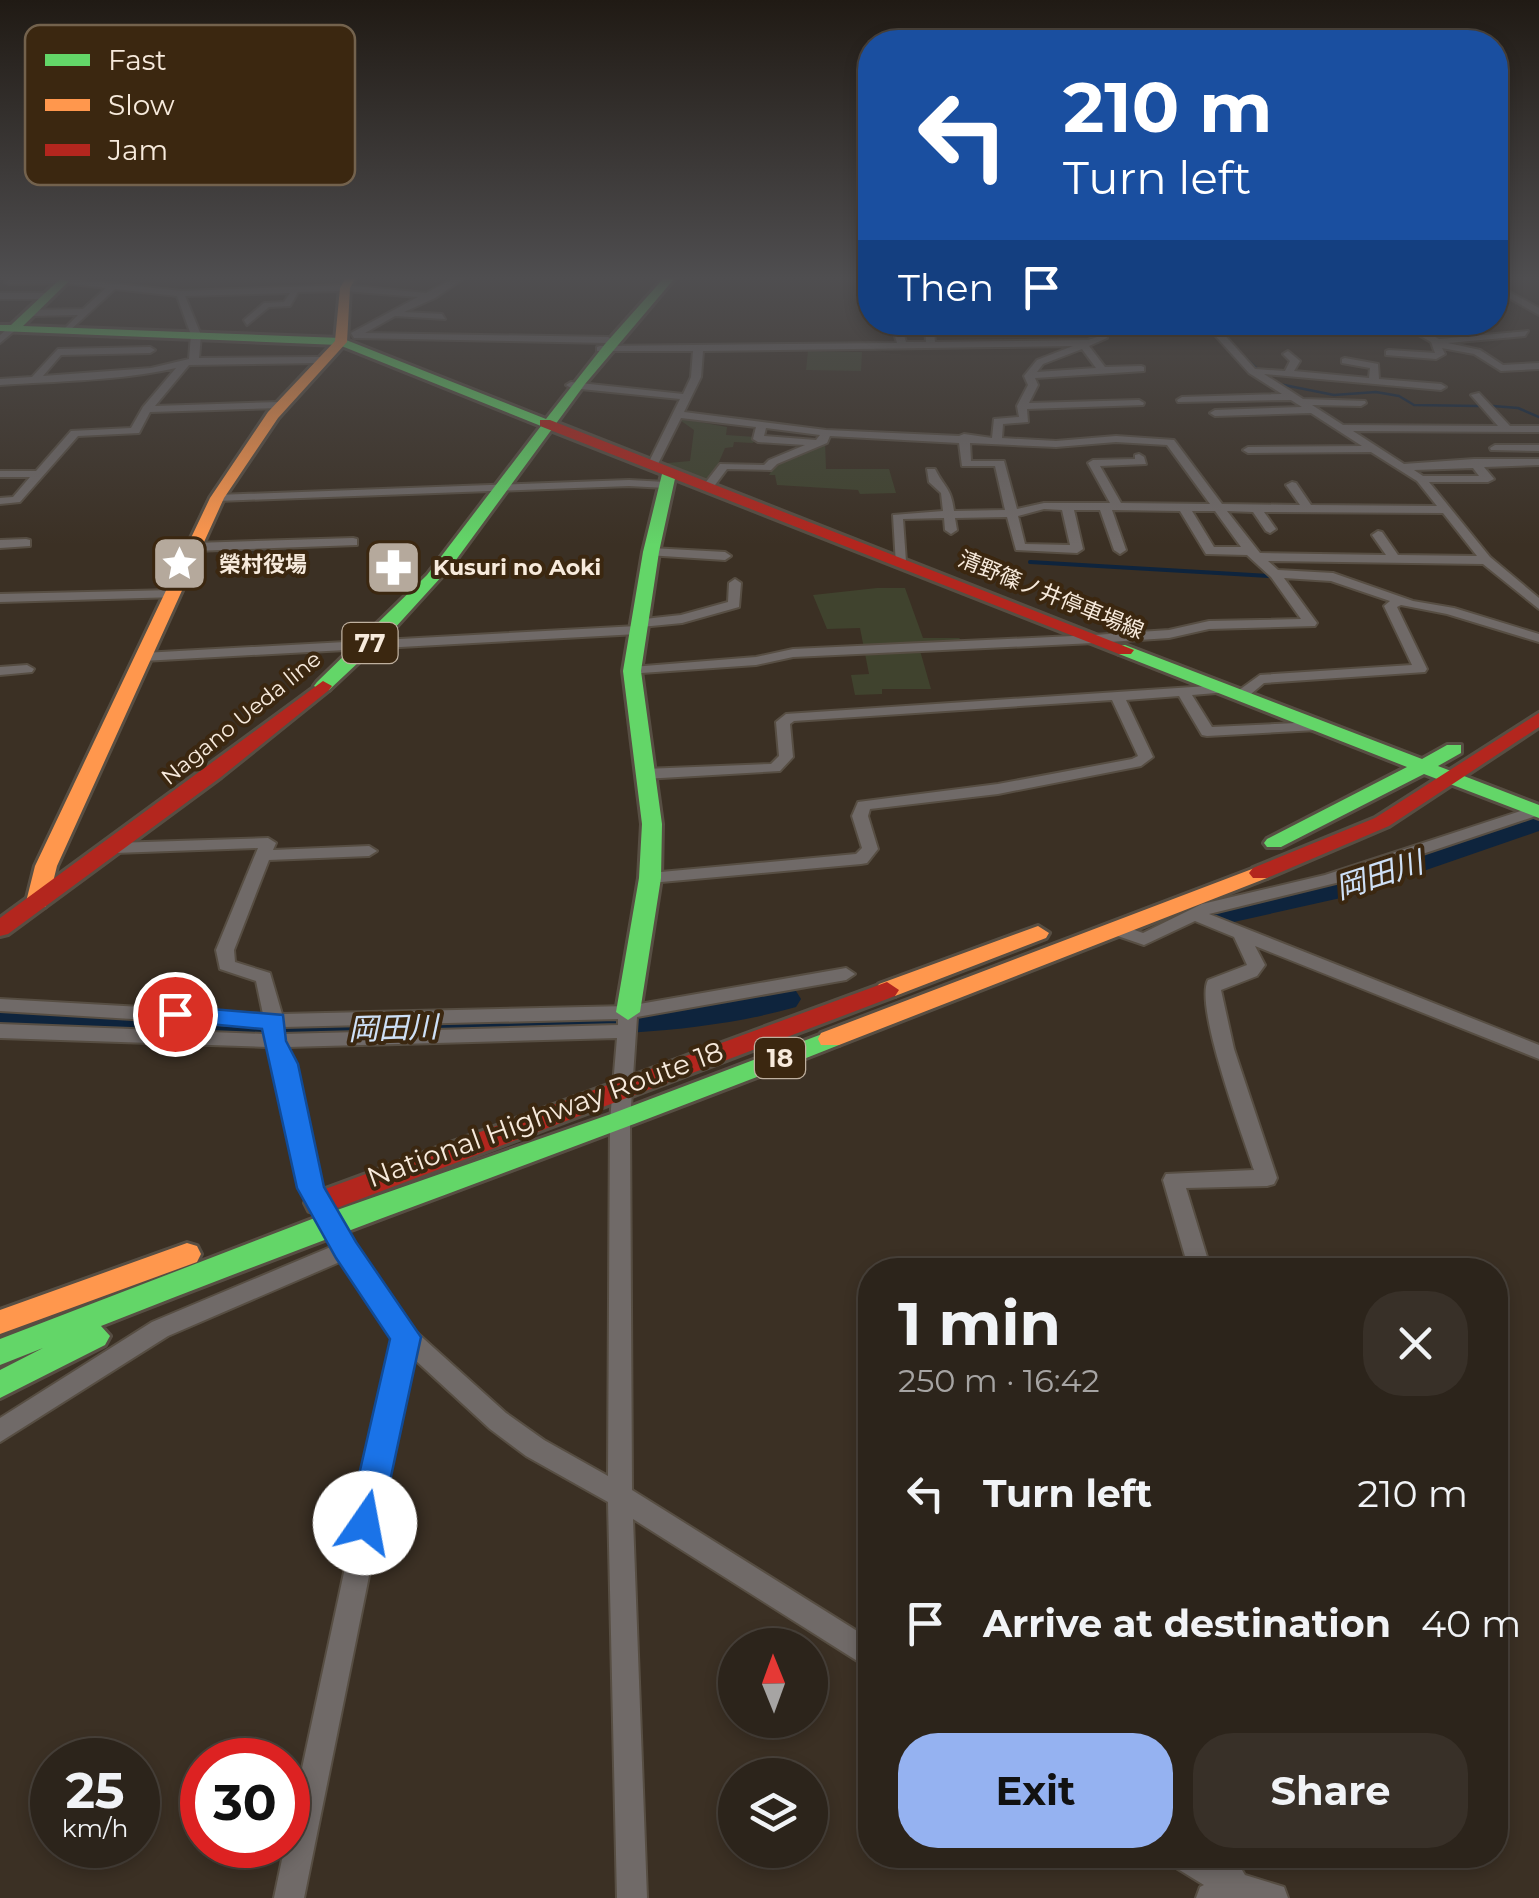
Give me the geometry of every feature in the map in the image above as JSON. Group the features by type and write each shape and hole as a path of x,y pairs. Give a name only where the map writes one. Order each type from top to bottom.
{"main road":[{"path":"36,902 46,866 217,498 281,405 313,368"},
{"name":"清野篠ノ井停車場線","path":"417,368 663,475 708,487 1538,811"},
{"name":"Nagano Ueda line","path":"0,929 248,749 370,643 437,573 586,368"},
{"path":"627,1023 650,878 652,824 632,671 663,475"},
{"name":"National Highway Route 18","path":"0,1352 228,1263 316,1212 621,1088 1245,856 1421,768 1539,695"},
{"name":"National Highway Route 18","path":"316,1212 620,1121 1382,822 1539,720"},
{"path":"0,1304 200,1249 0,1322"},
{"path":"0,1385 228,1263"}],"street":[{"path":"34,380 45,368"},
{"path":"134,372 137,368"},
{"path":"0,382 161,368"},
{"path":"0,501 16,500 75,433 135,431 147,409 185,368"},
{"path":"217,498 629,483 663,475 676,414 688,398 697,368"},
{"path":"1029,376 1036,368"},
{"path":"1029,376 1119,368"},
{"path":"1139,368 1150,382"},
{"path":"1249,368 1300,399 1337,428 1421,478 1486,560 1539,605"},
{"path":"1288,374 1291,368"},
{"path":"1374,383 1376,368"},
{"path":"1252,371 1441,386"},
{"path":"996,439 998,420 1024,420 1022,406 1033,385 1029,376"},
{"path":"571,386 688,398"},
{"path":"1475,394 1506,428"},
{"path":"1182,400 1361,403"},
{"path":"1022,406 1139,403"},
{"path":"147,409 281,405"},
{"path":"1215,413 1316,410"},
{"path":"676,414 823,438"},
{"path":"632,671 756,661 793,653 1169,634 1208,624 1310,623 1170,442 1116,439 1056,444 964,437 758,439 761,428"},
{"path":"1337,428 1539,429"},
{"path":"964,437 966,464 1000,463 1020,547 1076,549 1067,506"},
{"path":"708,487 724,466 767,468 823,438"},
{"path":"1494,448 1539,448"},
{"path":"1248,450 1370,449"},
{"path":"1120,550 1112,508 1094,463 1142,462 1140,457"},
{"path":"1421,478 1488,478 1474,462"},
{"path":"1399,466 1539,462"},
{"path":"931,471 935,482 946,492 951,530"},
{"path":"0,474 38,474"},
{"path":"1292,485 1309,510"},
{"path":"900,562 897,518 949,513 1014,513 1044,506 1447,510"},
{"path":"1185,509 1210,552 1486,560"},
{"path":"1257,509 1270,529"},
{"path":"1378,535 1395,559"},
{"path":"0,544 26,542"},
{"path":"194,547 353,542"},
{"path":"651,552 725,556"},
{"path":"1274,574 1334,577 1400,600 1539,638"},
{"path":"143,657 330,649 370,643 639,627 682,620 734,604 735,584"},
{"path":"0,598 174,594"},
{"path":"644,774 775,768 786,757 783,722 791,717 1232,692 1260,678 1420,669 1390,606 1400,600"},
{"path":"0,670 26,668"},
{"path":"1184,692 1207,732 1317,726"},
{"path":"650,878 861,859 870,849 860,816 863,805 998,790 1136,763 1146,758 1118,698"},
{"path":"1114,929 1144,940 1208,908 1330,879 1538,811"},
{"path":"114,848 268,843 225,950 226,965 264,977 316,1212 406,1337 498,1421 534,1448 620,1496 858,1647"},
{"path":"263,855 369,850"},
{"path":"1197,916 1539,1052"},
{"path":"1196,1258 1173,1180 1267,1178 1224,1049 1212,990 1214,984 1251,972 1256,965 1240,932"},
{"path":"0,1031 274,1031 627,1023 846,974"},
{"path":"0,1005 274,1031"},
{"path":"627,1023 620,1121 620,1496 632,1898"},
{"path":"0,1431 160,1329 346,1250"},
{"path":"289,1898 406,1337"},
{"path":"1197,1868 1223,1893 1273,1898"},
{"path":"1218,1868 1223,1893"}],"green space":[{"path":"806,368 861,368 861,371"},
{"path":"677,418 727,427 726,435 756,437 753,443 734,442 733,447 725,448 710,483 666,467 668,463 690,461 694,430"},
{"path":"825,442 826,469 889,469 896,493 860,494 858,490 777,485 775,475 769,475 776,463"},
{"path":"905,588 923,638 959,638 966,644 919,647 931,689 882,689 882,694 855,695 851,675 869,674 860,628 827,629 813,595"}],"waterway":[{"path":"1265,375 1279,384 1334,395 1376,392 1399,396 1414,405 1478,406"},
{"path":"1493,406 1518,408 1539,417"},
{"path":"1030,562 1269,576"},
{"name":"岡田川","path":"1216,916 1343,888 1539,821"},
{"name":"岡田川","path":"0,1017 148,1029 396,1029 639,1018 784,999"}],"traffic: fast":[{"path":"405,368 545,423"},
{"path":"323,686 433,578 592,368"},
{"path":"628,1012 650,878 652,824 632,671 651,552 669,474"},
{"path":"1125,650 1539,812"},
{"path":"1274,843 1352,806 1454,749"},
{"path":"0,1352 330,1224 620,1121 830,1039"},
{"path":"0,1385 95,1336"}],"traffic: slow":[{"path":"37,902 46,866 217,498 273,415 317,368"},
{"path":"830,1039 1260,873"},
{"path":"887,990 1038,933"},
{"path":"0,1322 187,1254"}],"traffic: jam":[{"path":"545,423 1125,650"},
{"path":"0,929 214,773 323,686"},
{"path":"1260,873 1382,822 1539,719"},
{"path":"319,1203 887,990"}],"place":[{"name":"榮村役場","path":"180,564"},
{"name":"Kusuri no Aoki","path":"394,567"}],"route":[{"path":"175,1014 274,1021 274,1041 285,1064 311,1188 346,1250 406,1337 365,1523"}]}
